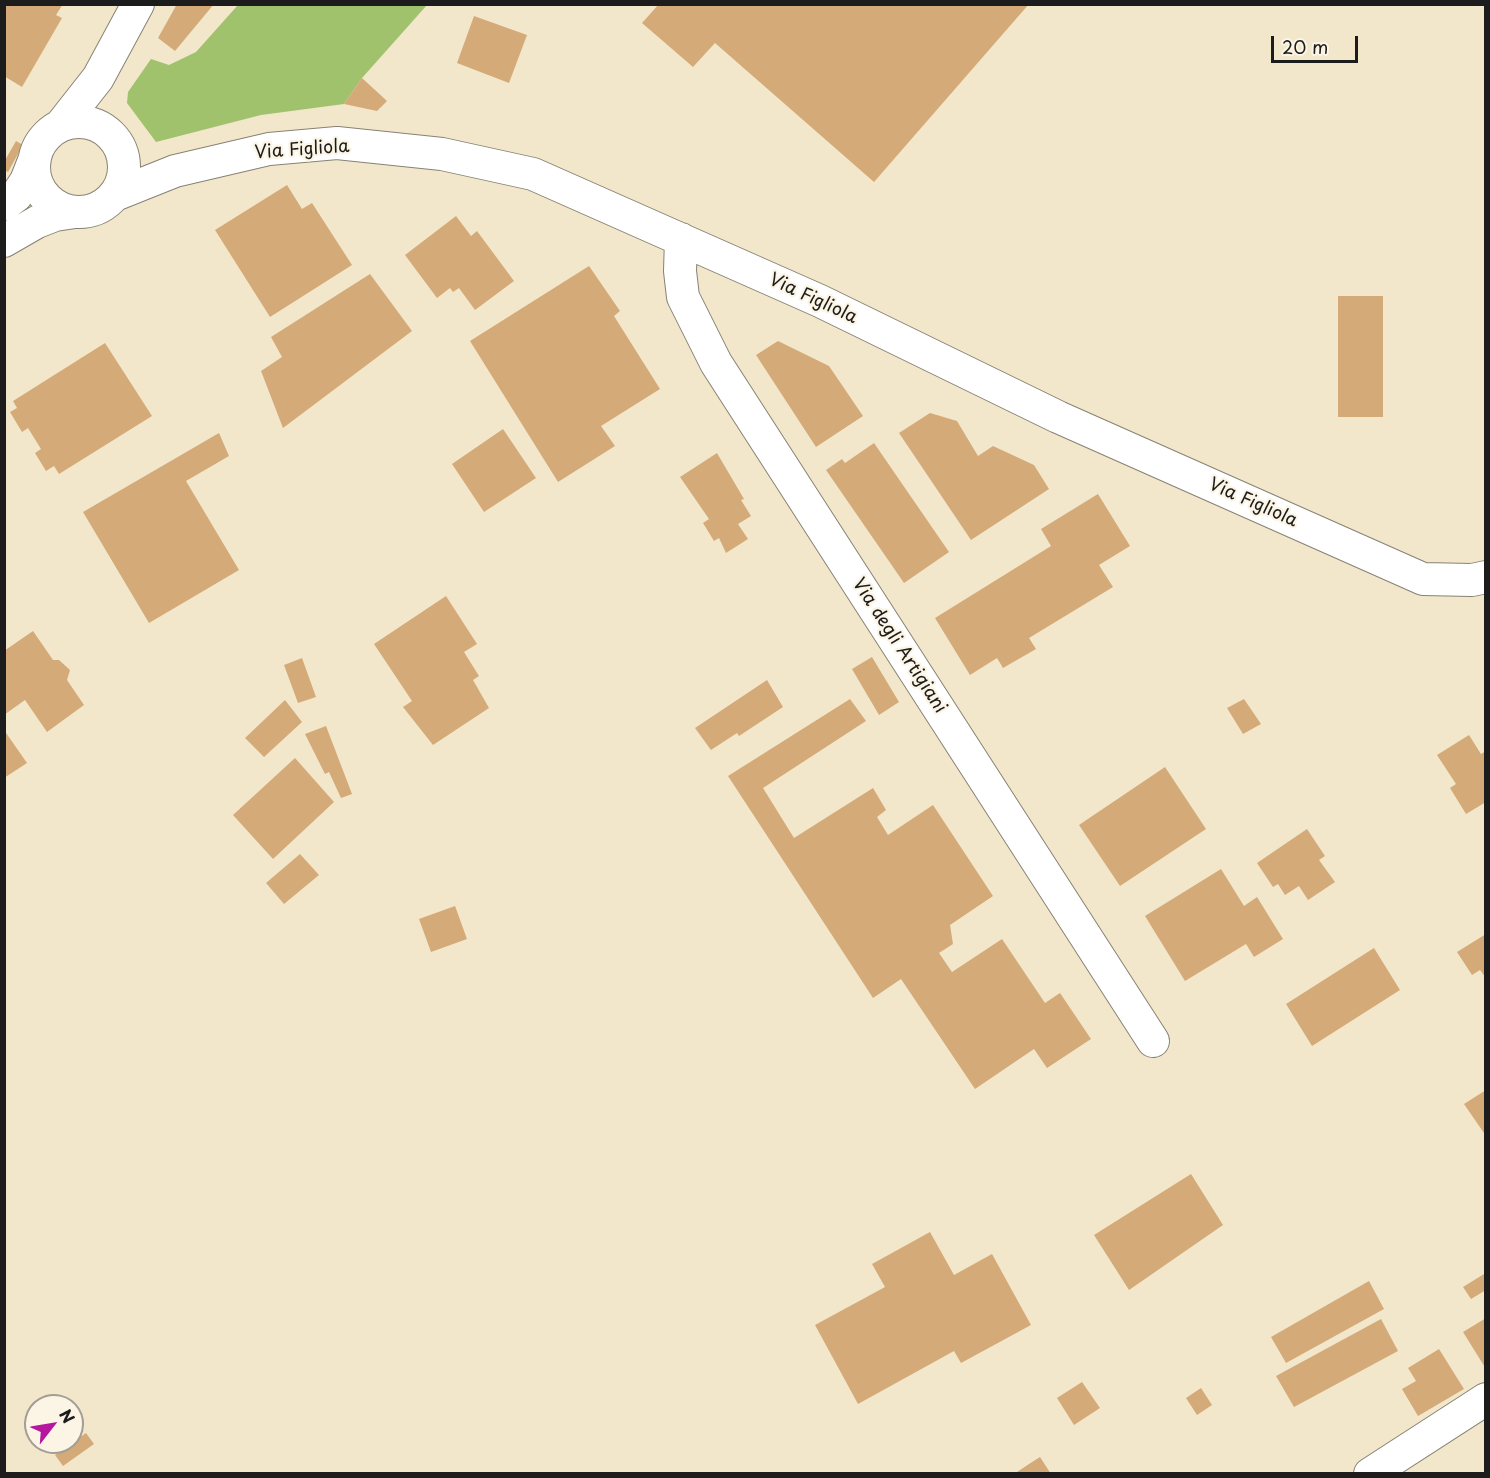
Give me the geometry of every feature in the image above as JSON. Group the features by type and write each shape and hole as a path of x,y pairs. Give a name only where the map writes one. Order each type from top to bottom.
{"street":[{"path":"4,205 16,195 26,181 40,144 49,133 61,125 98,78 138,4"},
{"path":"4,241 55,215 90,211 104,205 115,195 123,181 125,166 112,140 98,78"},
{"path":"61,125 75,122 89,123 112,140 175,171"},
{"name":"Via Figliola","path":"115,195 175,171 269,148 337,143 442,154 533,174 820,302 1058,417 1423,579 1485,578"},
{"path":"35,158 34,172 38,186 47,199 60,208 75,212"},
{"name":"Via degli Artigiani","path":"681,239 680,271 683,297 716,363 1153,1041"},
{"path":"1370,1473 1485,1399"}],"green space":[{"path":"238,5 427,5 362,78 344,104 261,115 156,142 127,103 128,92 151,59 169,65 196,52"}],"building":[{"path":"6,4 63,4 56,15 62,18 22,87 4,76"},
{"path":"177,4 214,4 175,51 158,38"},
{"path":"659,4 1029,4 874,182 715,43 693,67 642,23"},
{"path":"474,16 527,35 509,83 457,63"},
{"path":"362,78 387,101 377,111 344,104"},
{"path":"16,141 23,145 8,172 4,170 4,162"},
{"path":"287,185 302,209 312,203 352,265 270,317 215,230"},
{"path":"456,216 471,236 477,231 514,281 475,310 459,288 453,292 450,288 437,298 405,255"},
{"path":"589,266 620,311 614,316 660,389 601,426 615,446 558,482 470,341"},
{"path":"370,274 412,331 283,428 261,371 282,357 271,337"},
{"path":"1338,296 1383,296 1383,417 1338,417"},
{"path":"778,341 829,366 863,416 816,447 756,355"},
{"path":"105,343 152,416 59,474 54,466 46,471 35,453 41,449 28,428 22,432 10,412 17,408 13,401"},
{"path":"930,413 957,421 978,456 993,446 1034,465 1049,489 971,540 899,433"},
{"path":"503,429 536,478 484,512 452,464"},
{"path":"219,433 229,456 186,481 239,570 149,623 83,512"},
{"path":"874,443 949,552 904,583 826,470 842,459 845,463"},
{"path":"717,453 744,499 741,500 751,516 738,524 748,539 726,553 719,538 714,541 703,523 709,519 680,477"},
{"path":"1098,494 1130,546 1099,565 1113,587 1029,638 1036,649 1003,668 997,658 970,675 935,618 1051,546 1041,529"},
{"path":"446,596 477,644 464,652 479,676 473,680 489,708 433,745 403,707 412,701 374,644"},
{"path":"33,631 53,660 59,660 70,670 67,680 84,705 47,732 25,700 4,715 4,651"},
{"path":"872,657 899,702 879,715 852,669"},
{"path":"302,658 316,697 298,703 284,665"},
{"path":"767,680 783,707 739,736 737,733 711,750 695,728"},
{"path":"850,699 866,721 763,788 794,838 873,788 886,810 877,817 888,835 933,805 993,896 950,925 953,944 939,953 952,972 1002,939 1045,1003 1060,993 1091,1039 1047,1068 1034,1049 975,1089 901,979 873,998 728,776"},
{"path":"1244,699 1261,724 1243,734 1227,708"},
{"path":"285,700 302,722 264,757 245,738"},
{"path":"326,726 352,794 341,798 329,772 325,774 305,734"},
{"path":"4,730 27,763 4,778"},
{"path":"1469,735 1481,754 1486,751 1486,802 1466,814 1450,788 1456,784 1437,755"},
{"path":"295,758 334,802 273,859 233,815"},
{"path":"1165,767 1206,829 1120,886 1079,825"},
{"path":"1307,829 1325,856 1319,860 1335,882 1308,900 1299,886 1285,895 1278,884 1273,887 1257,863"},
{"path":"300,854 319,875 284,904 266,883"},
{"path":"1221,869 1244,906 1257,897 1283,939 1254,957 1246,944 1185,981 1145,916"},
{"path":"455,906 467,939 431,952 419,919"},
{"path":"1486,934 1486,978 1480,970 1472,975 1457,952"},
{"path":"1374,948 1400,990 1312,1046 1286,1004"},
{"path":"1486,1090 1486,1136 1464,1104"},
{"path":"1191,1174 1223,1225 1129,1290 1094,1235"},
{"path":"930,1232 954,1275 992,1254 1031,1325 961,1363 954,1351 858,1404 815,1325 885,1287 872,1264"},
{"path":"1484,1274 1486,1290 1471,1299 1463,1287"},
{"path":"1369,1281 1384,1309 1286,1363 1271,1337"},
{"path":"1486,1318 1486,1369 1463,1332"},
{"path":"1381,1319 1398,1351 1294,1407 1276,1376"},
{"path":"1439,1349 1464,1389 1418,1416 1402,1389 1416,1381 1408,1368"},
{"path":"1082,1382 1100,1408 1074,1425 1057,1398"},
{"path":"1201,1388 1212,1405 1197,1415 1186,1398"},
{"path":"86,1433 94,1444 84,1451 84,1434"},
{"path":"56,1454 80,1454 63,1466"},
{"path":"1040,1457 1051,1474 1014,1474 1029,1464"}]}
